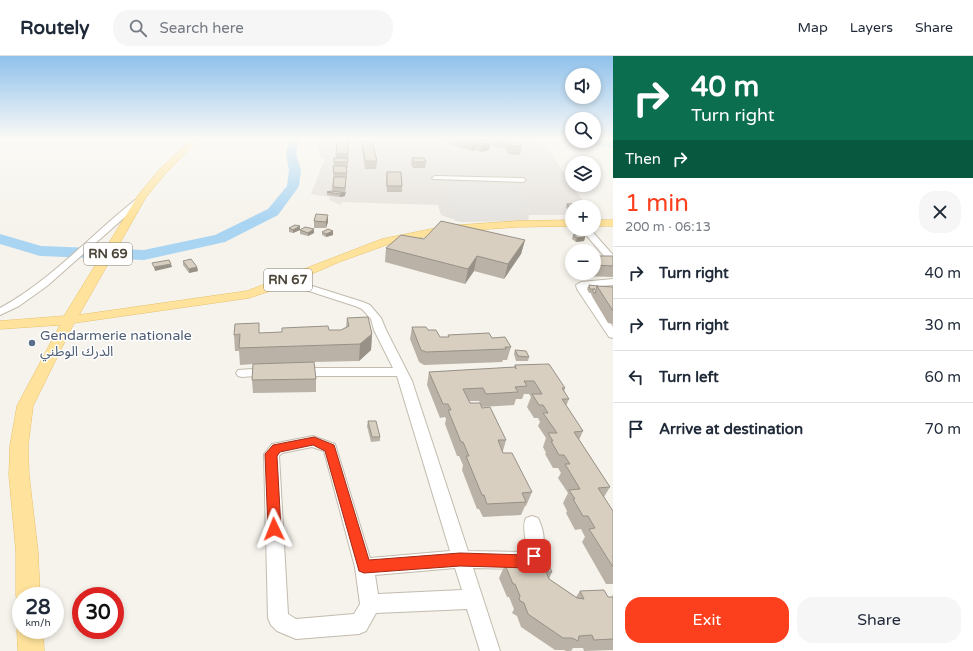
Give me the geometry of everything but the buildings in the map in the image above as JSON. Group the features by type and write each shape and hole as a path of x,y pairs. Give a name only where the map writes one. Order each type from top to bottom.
{"main road":[{"name":"RN 69","path":"28,587 27,552 20,503 19,475 20,428 25,406 69,320 138,202 168,166"},
{"name":"RN 67","path":"0,325 69,320 249,294 287,281 374,245 423,233 464,227 565,223"},
{"path":"601,223 613,223"},
{"path":"30,639 31,651"}],"street":[{"path":"435,178 523,180"},
{"path":"0,312 21,302 57,274 107,227 138,202"},
{"path":"591,236 613,260"},
{"path":"287,281 359,304 366,307 376,318 406,381 460,559 490,651"},
{"path":"613,282 587,283 582,285 582,289 613,335"},
{"path":"242,373 402,372"},
{"path":"314,441 330,448 364,567 370,604 366,614 359,624 296,629 284,624 278,618 271,454 277,448 314,441"},
{"path":"364,567 460,559 530,561 534,556 536,546 532,523"},
{"path":"370,604 474,599"}],"shaded area":[{"path":"322,166 559,166 565,174 565,192 577,192 582,200 565,200 565,215 529,215 528,221 461,222 441,215 438,205 341,202 341,205 329,200 330,197 311,194"},
{"path":"446,183 516,184 530,212 516,212 518,217 455,221"}],"waterway":[{"path":"0,239 40,251 144,255 220,239 273,212 293,186 295,170 294,166"}],"place":[{"name":"Gendarmerie nationale الدرك الوطني","path":"32,343"}],"route":[{"path":"274,529 271,454 277,448 314,441 330,448 364,567 460,559 530,561 534,556"}]}
